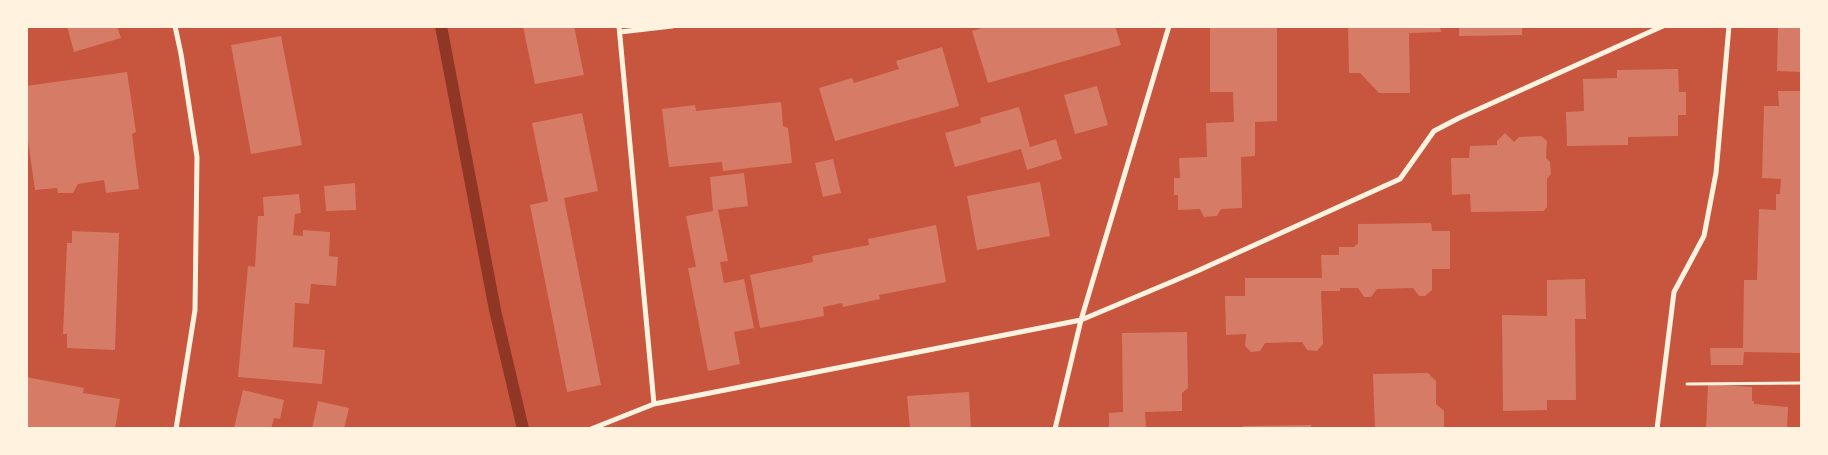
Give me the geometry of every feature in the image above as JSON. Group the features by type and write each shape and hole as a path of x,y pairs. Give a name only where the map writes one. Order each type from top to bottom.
{"street":[{"path":"175,26 196,157 195,310 176,429"},
{"path":"654,404 620,29 672,26"},
{"path":"1055,429 1081,320 1169,26"},
{"path":"591,429 654,404 1081,320 1195,272 1400,179 1434,131 1663,26"},
{"path":"1657,429 1674,292 1704,236 1716,173 1729,26"}],"path":[{"path":"1661,385 1802,383"}],"building":[{"path":"67,26 117,26 121,38 74,52"},
{"path":"523,26 574,26 584,75 535,84"},
{"path":"988,26 1115,26 1121,45 988,83 972,31"},
{"path":"1210,26 1277,26 1277,121 1255,122 1255,156 1241,157 1242,208 1221,209 1217,216 1204,217 1200,209 1178,210 1178,195 1174,195 1174,178 1180,178 1179,158 1207,157 1206,123 1234,122 1233,92 1210,92"},
{"path":"1348,26 1440,26 1441,32 1409,33 1410,93 1379,93 1360,73 1349,73"},
{"path":"1459,26 1522,26 1522,35 1459,36"},
{"path":"1778,26 1802,26 1802,72 1777,71"},
{"path":"281,36 302,145 251,154 231,45"},
{"path":"942,47 959,106 835,141 819,88 852,78 854,83 899,69 896,61"},
{"path":"1678,69 1679,92 1686,92 1686,115 1678,115 1678,136 1628,137 1628,145 1567,146 1566,112 1584,111 1583,79 1617,78 1617,70"},
{"path":"127,72 136,132 132,134 139,189 106,193 104,180 78,184 73,193 58,193 57,188 35,190 26,127 26,86"},
{"path":"1097,86 1108,125 1075,134 1064,95"},
{"path":"1778,91 1802,91 1802,353 1744,352 1743,365 1711,365 1710,348 1743,348 1744,280 1757,280 1759,209 1776,210 1776,194 1780,194 1781,179 1762,178 1764,106 1779,106"},
{"path":"781,102 783,126 788,128 792,163 723,171 722,162 669,167 662,109 695,105 696,111"},
{"path":"1019,107 1030,147 1056,139 1062,159 1027,170 1021,149 955,167 945,133 981,123 980,118"},
{"path":"582,113 598,191 564,198 601,385 567,392 530,205 548,201 532,123"},
{"path":"1505,133 1514,142 1519,137 1541,136 1547,141 1546,158 1550,162 1551,174 1547,179 1547,207 1544,211 1471,212 1470,194 1452,195 1451,158 1469,158 1470,146 1497,145 1497,141"},
{"path":"833,159 841,193 823,197 815,163"},
{"path":"744,173 748,206 718,210 728,261 720,262 724,283 744,279 754,328 734,332 740,364 708,371 688,268 696,267 686,216 713,211 710,177"},
{"path":"1040,182 1050,236 977,250 967,196"},
{"path":"355,183 356,210 326,211 324,186"},
{"path":"299,194 301,213 295,214 293,235 303,236 303,230 330,232 329,256 338,257 336,286 311,284 309,304 295,303 293,347 325,350 322,384 238,377 248,266 255,267 258,216 264,216 263,197"},
{"path":"1431,223 1432,231 1450,231 1450,269 1432,269 1432,290 1425,296 1419,296 1413,288 1377,289 1371,297 1364,297 1358,288 1340,288 1340,291 1321,291 1323,344 1317,351 1307,350 1302,342 1265,343 1260,351 1251,352 1245,346 1246,334 1226,335 1225,296 1245,296 1245,278 1322,278 1321,255 1339,255 1339,247 1354,247 1358,243 1358,224"},
{"path":"936,225 946,282 879,295 880,299 843,307 842,303 823,307 824,316 760,328 750,275 813,262 812,256 869,245 868,239"},
{"path":"72,231 119,233 115,350 67,348 67,334 63,334 67,243 72,243"},
{"path":"1585,279 1586,319 1575,319 1576,400 1547,400 1547,410 1503,411 1502,315 1547,316 1547,280"},
{"path":"1187,332 1188,388 1182,393 1182,411 1145,412 1146,429 1109,429 1109,413 1123,412 1122,333"},
{"path":"1428,373 1436,381 1436,404 1444,411 1444,429 1375,429 1373,374"},
{"path":"26,377 84,388 83,393 120,399 115,429 26,429"},
{"path":"1708,384 1752,387 1752,401 1754,401 1754,404 1788,407 1787,429 1706,429"},
{"path":"243,390 284,400 280,419 274,418 271,429 234,428"},
{"path":"969,392 971,429 910,429 907,396"},
{"path":"318,401 349,408 344,429 312,429"},
{"path":"1311,425 1311,429 1243,429 1243,426"}],"waterway":[{"path":"441,26 495,310 523,429"}]}
